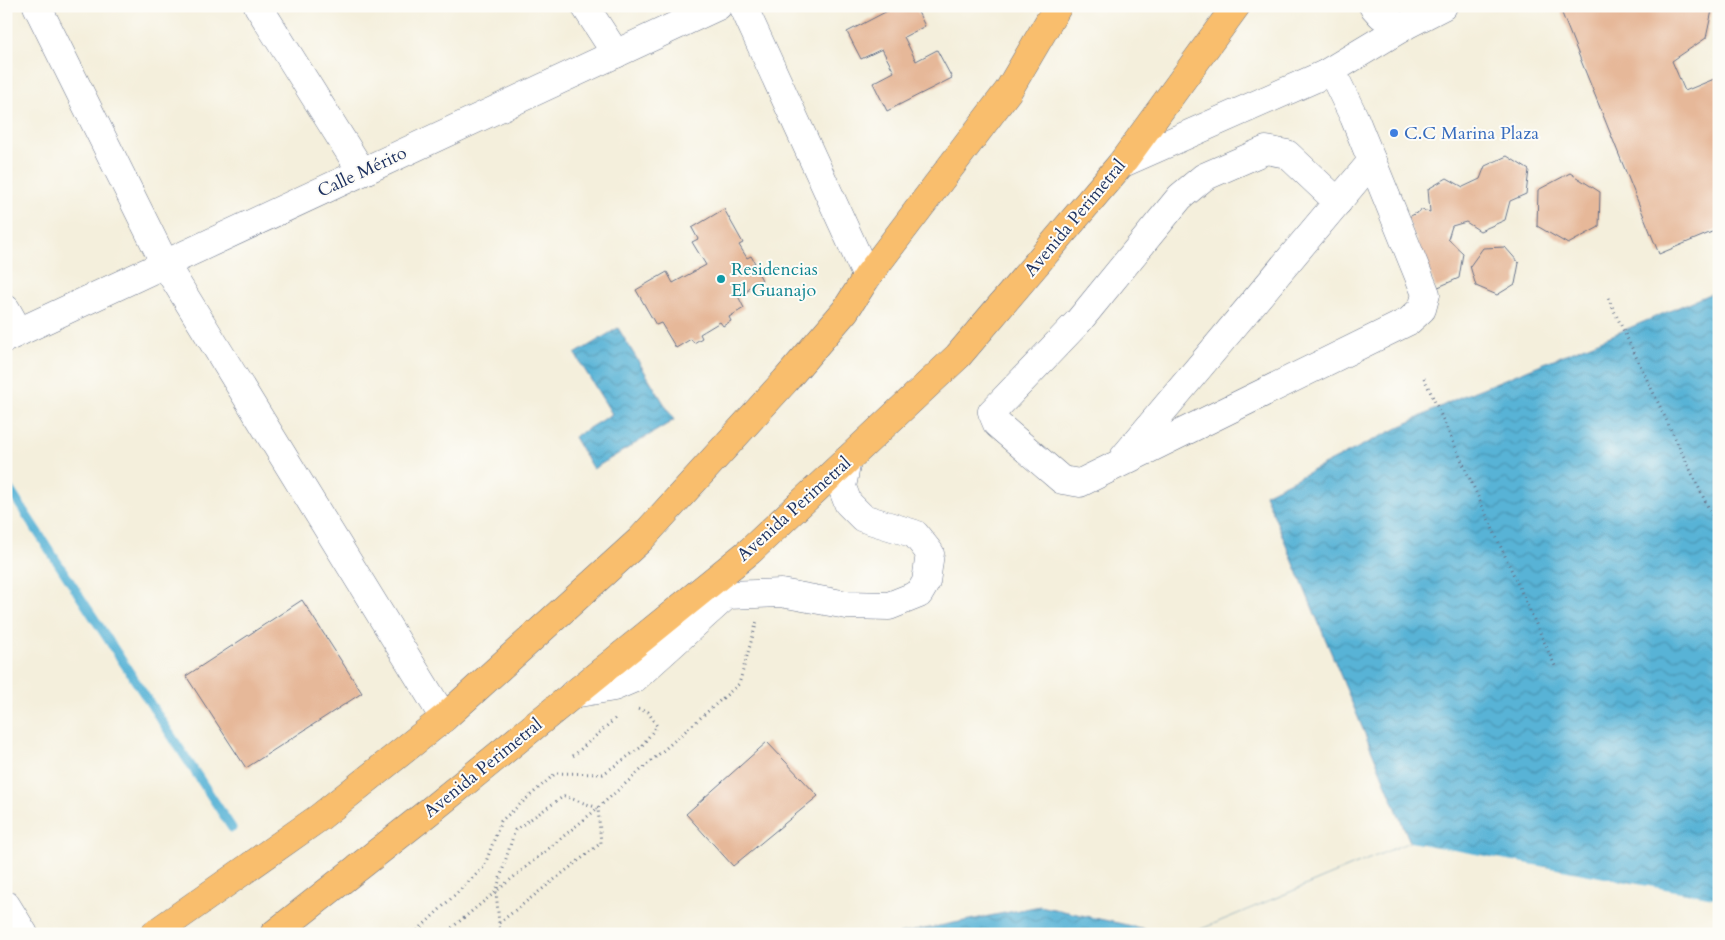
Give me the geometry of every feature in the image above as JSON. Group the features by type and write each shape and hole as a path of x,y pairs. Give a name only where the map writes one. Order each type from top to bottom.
{"main road":[{"path":"154,934 320,817 444,718 640,540 791,374 845,311 867,277 1008,91 1058,6"},
{"name":"Avenida Perimetral","path":"274,934 426,814 750,551 958,356 1121,164 1236,6"}],"street":[{"path":"36,6 165,264 444,718"},
{"path":"258,6 362,172"},
{"path":"585,6 616,54"},
{"name":"Calle Mérito","path":"10,326 165,264 718,6"},
{"path":"743,6 867,277"},
{"path":"1373,6 1381,15 1401,28"},
{"path":"1121,164 1325,74 1401,28 1444,6"},
{"path":"1325,74 1335,78 1354,117 1426,294 1422,309 1410,321 1080,483 1062,480 997,424 992,412 1078,322 1180,197 1204,177 1266,150 1288,154 1338,202"},
{"path":"1116,465 1372,161"},
{"path":"573,694 614,687 636,678 727,595 781,593 847,605 889,606 919,594 926,582 930,553 915,534 863,518 848,503 842,487 847,460"},
{"path":"6,905 24,934"}],"path":[{"path":"1608,298 1719,530"},
{"path":"1424,378 1556,668"},
{"path":"444,934 598,808 739,684 766,594"},
{"path":"414,934 484,867 501,821 556,773 602,774 640,748 657,726 648,712 631,707"},
{"path":"573,756 624,712"},
{"path":"500,934 496,890 515,830 564,796 598,808"},
{"path":"499,923 600,843 598,808"}],"water":[{"path":"1719,290 1719,934 1190,934 1410,842 1265,494 1458,398"},
{"path":"618,328 674,420 593,469 574,437 612,414 575,354"},
{"path":"1040,906 1168,934 899,934"}],"pier":[{"path":"1410,842 1719,899 1719,934 1190,934"}],"building":[{"path":"897,6 915,6 925,26 904,37 916,61 937,50 952,78 887,111 873,83 894,72 882,49 861,59 847,32"},
{"path":"1559,6 1713,6 1706,38 1672,61 1685,91 1719,77 1719,229 1659,254"},
{"path":"1507,156 1529,170 1526,194 1510,201 1505,220 1480,231 1466,222 1452,226 1448,239 1463,253 1459,278 1436,288 1407,218 1422,210 1430,212 1428,189 1447,178 1463,187 1480,179 1485,166"},
{"path":"1570,173 1600,192 1599,227 1568,244 1537,226 1538,190"},
{"name":"Residencias El Guanajo","path":"724,209 743,243 739,245 747,258 751,256 755,263 751,265 753,268 755,267 762,280 748,288 749,290 741,295 740,293 737,294 744,308 729,317 731,321 723,326 720,322 700,334 702,338 694,343 691,339 676,348 661,323 656,325 636,290 667,272 673,283 706,265 692,242 698,239 692,228"},
{"path":"1505,247 1519,263 1515,284 1497,295 1476,286 1470,266 1483,248"},
{"path":"302,600 362,693 246,768 186,676"},
{"path":"767,742 818,796 733,866 686,814"}],"waterway":[{"path":"6,484 232,828"}],"place":[{"name":"C.C Marina Plaza","path":"1394,133"},
{"name":"Residencias El Guanajo","path":"721,279"}]}
